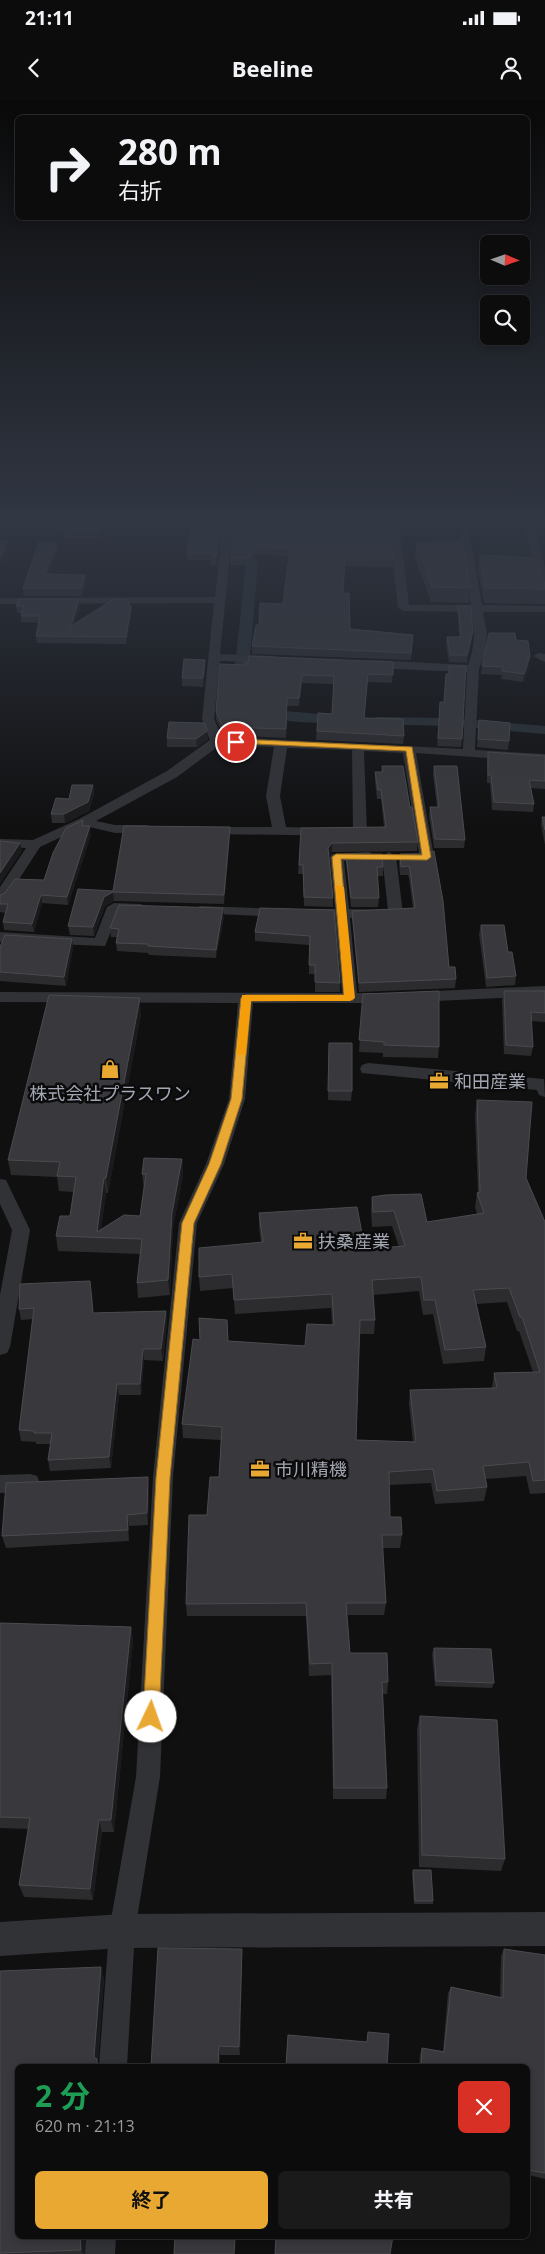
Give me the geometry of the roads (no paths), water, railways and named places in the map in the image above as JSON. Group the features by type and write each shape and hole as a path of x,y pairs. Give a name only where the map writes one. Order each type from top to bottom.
{"street":[{"path":"217,741 208,719 219,625"},
{"path":"469,753 473,668 479,652 480,625"},
{"path":"216,657 287,660"},
{"path":"355,663 473,668"},
{"path":"0,844 35,844 84,822 172,774 217,741 410,749 545,758"},
{"path":"280,832 273,796 281,743"},
{"path":"197,830 360,833 358,747"},
{"path":"350,998 336,857 427,857 410,749"},
{"path":"84,822 115,829 160,829"},
{"path":"0,898 35,844"},
{"path":"183,910 396,914 389,856"},
{"path":"0,937 100,943 114,907 154,908"},
{"path":"0,997 376,999 545,991"},
{"path":"113,2064 122,1932 148,1777 154,1478 188,1223 215,1164 237,1099 246,998"},
{"path":"368,1069 544,1085 545,1091"},
{"path":"0,1185 21,1230 0,1347"},
{"path":"0,1484 48,1482"},
{"path":"0,1939 122,1932 545,1929"},
{"path":"100,2254 101,2239"}],"waterway":[{"path":"237,691 246,625"},
{"path":"261,711 270,714 344,720"},
{"path":"378,721 448,722 545,730"}],"place":[{"name":"株式会社プラスワン","path":"110,1069"},
{"name":"和田産業","path":"439,1081"},
{"name":"扶桑産業","path":"303,1241"},
{"name":"市川精機","path":"260,1469"}]}
